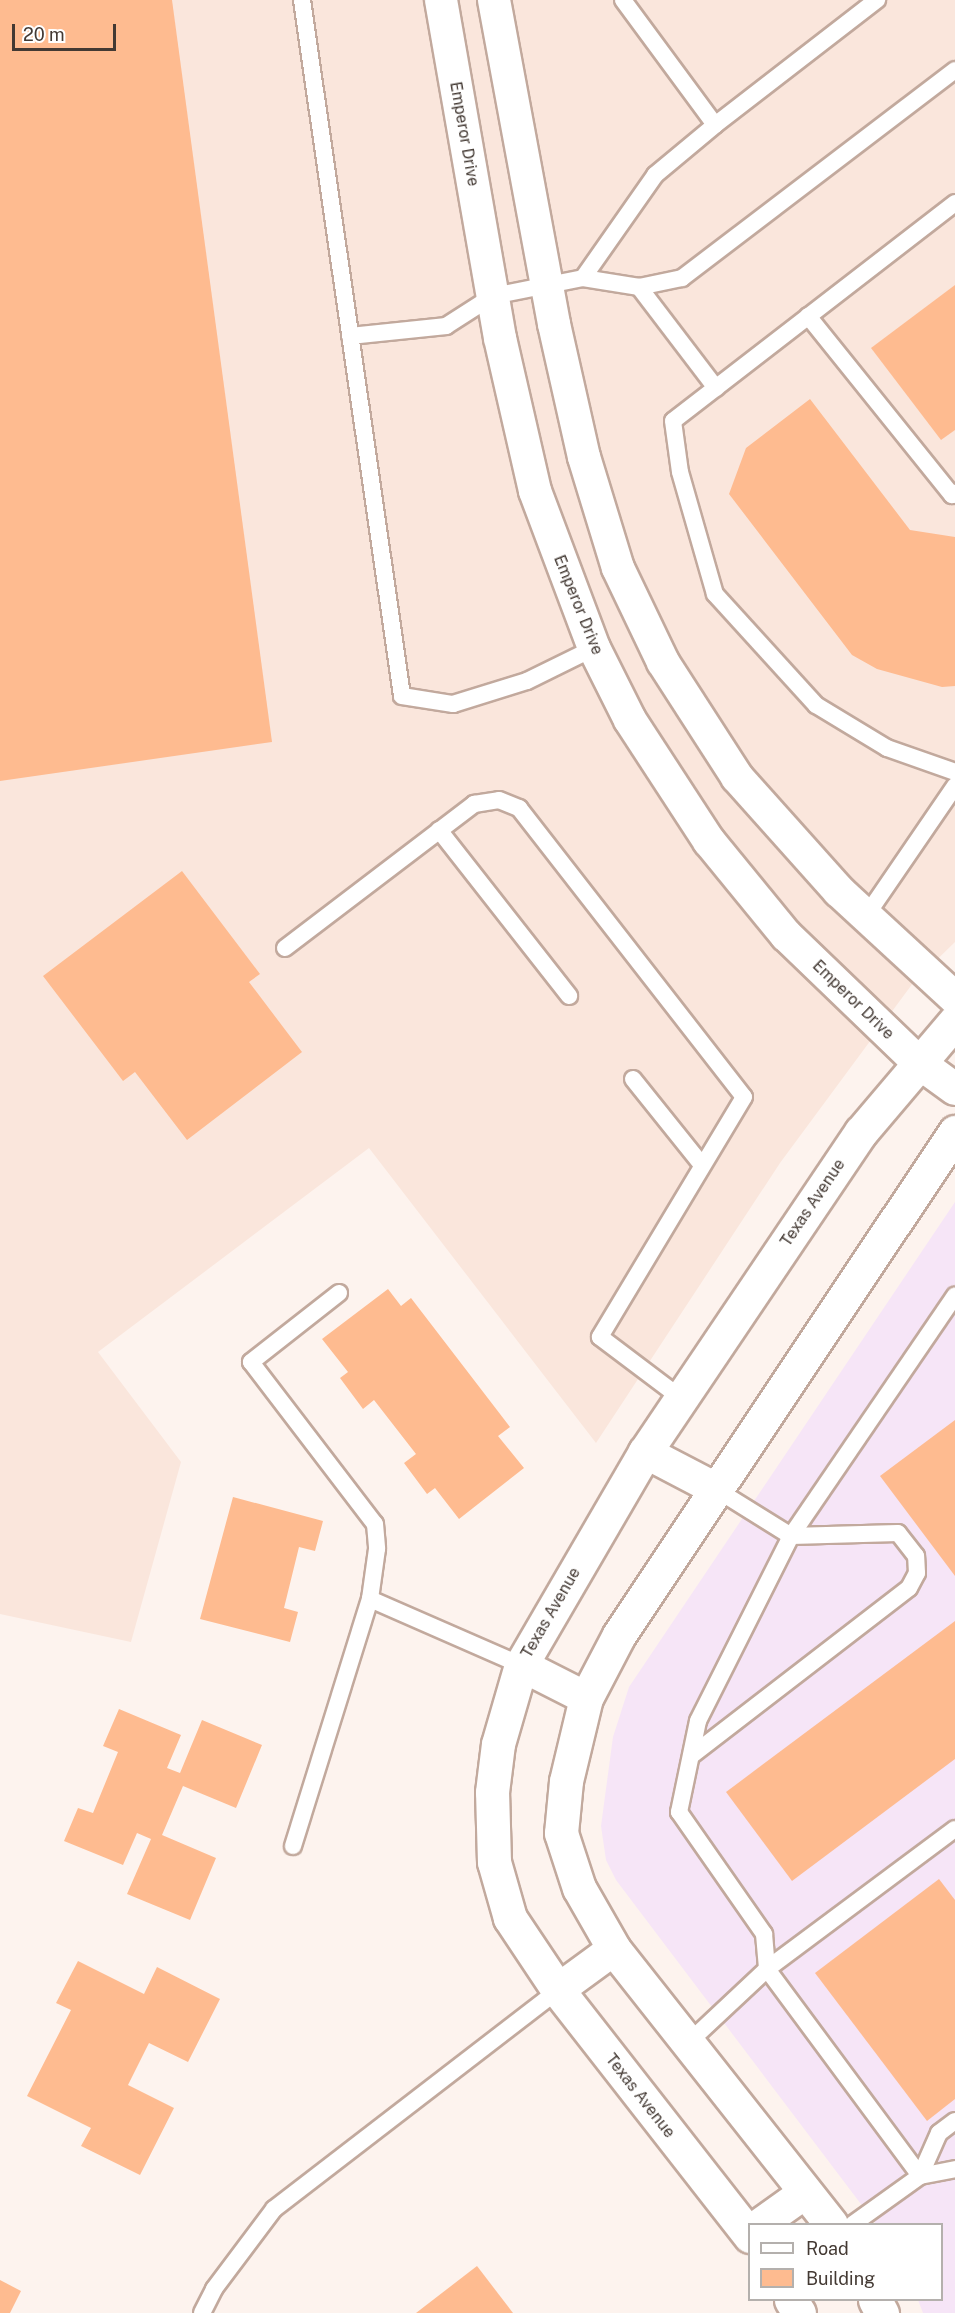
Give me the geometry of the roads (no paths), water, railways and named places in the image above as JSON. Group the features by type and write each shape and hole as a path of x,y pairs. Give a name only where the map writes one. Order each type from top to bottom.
{"street":[{"name":"Emperor Drive","path":"441,0 493,296 535,492 594,648 630,720 709,841 786,935 918,1062 955,1089"},
{"path":"494,0 546,284 584,457 618,568 663,662 737,777 866,916 955,998"},
{"name":"Texas Avenue","path":"748,2227 558,1990 510,1918 494,1862 492,1792 497,1754 521,1665 645,1452 861,1132 955,1021"},
{"path":"830,2223 614,1949 579,1888 561,1833 566,1781 586,1698 619,1635 714,1488 955,1132"},
{"path":"645,1452 714,1488"},
{"path":"521,1665 586,1698"},
{"path":"558,1990 614,1949"},
{"path":"764,2223 806,2192"}],"lane":[{"path":"302,0 402,696 453,704 527,681 594,648"},
{"path":"623,0 715,125"},
{"path":"583,278 656,175 715,125 877,0"},
{"path":"350,336 446,326 493,296 546,284 583,278 639,287 682,278 955,70"},
{"path":"955,203 673,421 680,472 715,594 816,705 887,748 955,772"},
{"path":"639,287 716,388"},
{"path":"808,316 952,495 955,493"},
{"path":"866,916 955,786"},
{"path":"285,948 474,804 499,800 519,808 744,1097 600,1337 681,1398"},
{"path":"439,830 569,996"},
{"path":"633,1079 702,1165"},
{"path":"293,1846 370,1599 377,1549 375,1524 251,1362 339,1293"},
{"path":"920,2176 767,1969 764,1934 679,1812 698,1722 791,1536 955,1296"},
{"path":"691,1756 909,1587 917,1573 916,1556 898,1533 791,1536 714,1488"},
{"path":"370,1599 521,1665"},
{"path":"688,2043 767,1969 955,1829"},
{"path":"202,2313 214,2289 274,2209 558,1990"},
{"path":"920,2176 939,2133 955,2121"},
{"path":"854,2223 920,2176 955,2169"}]}
